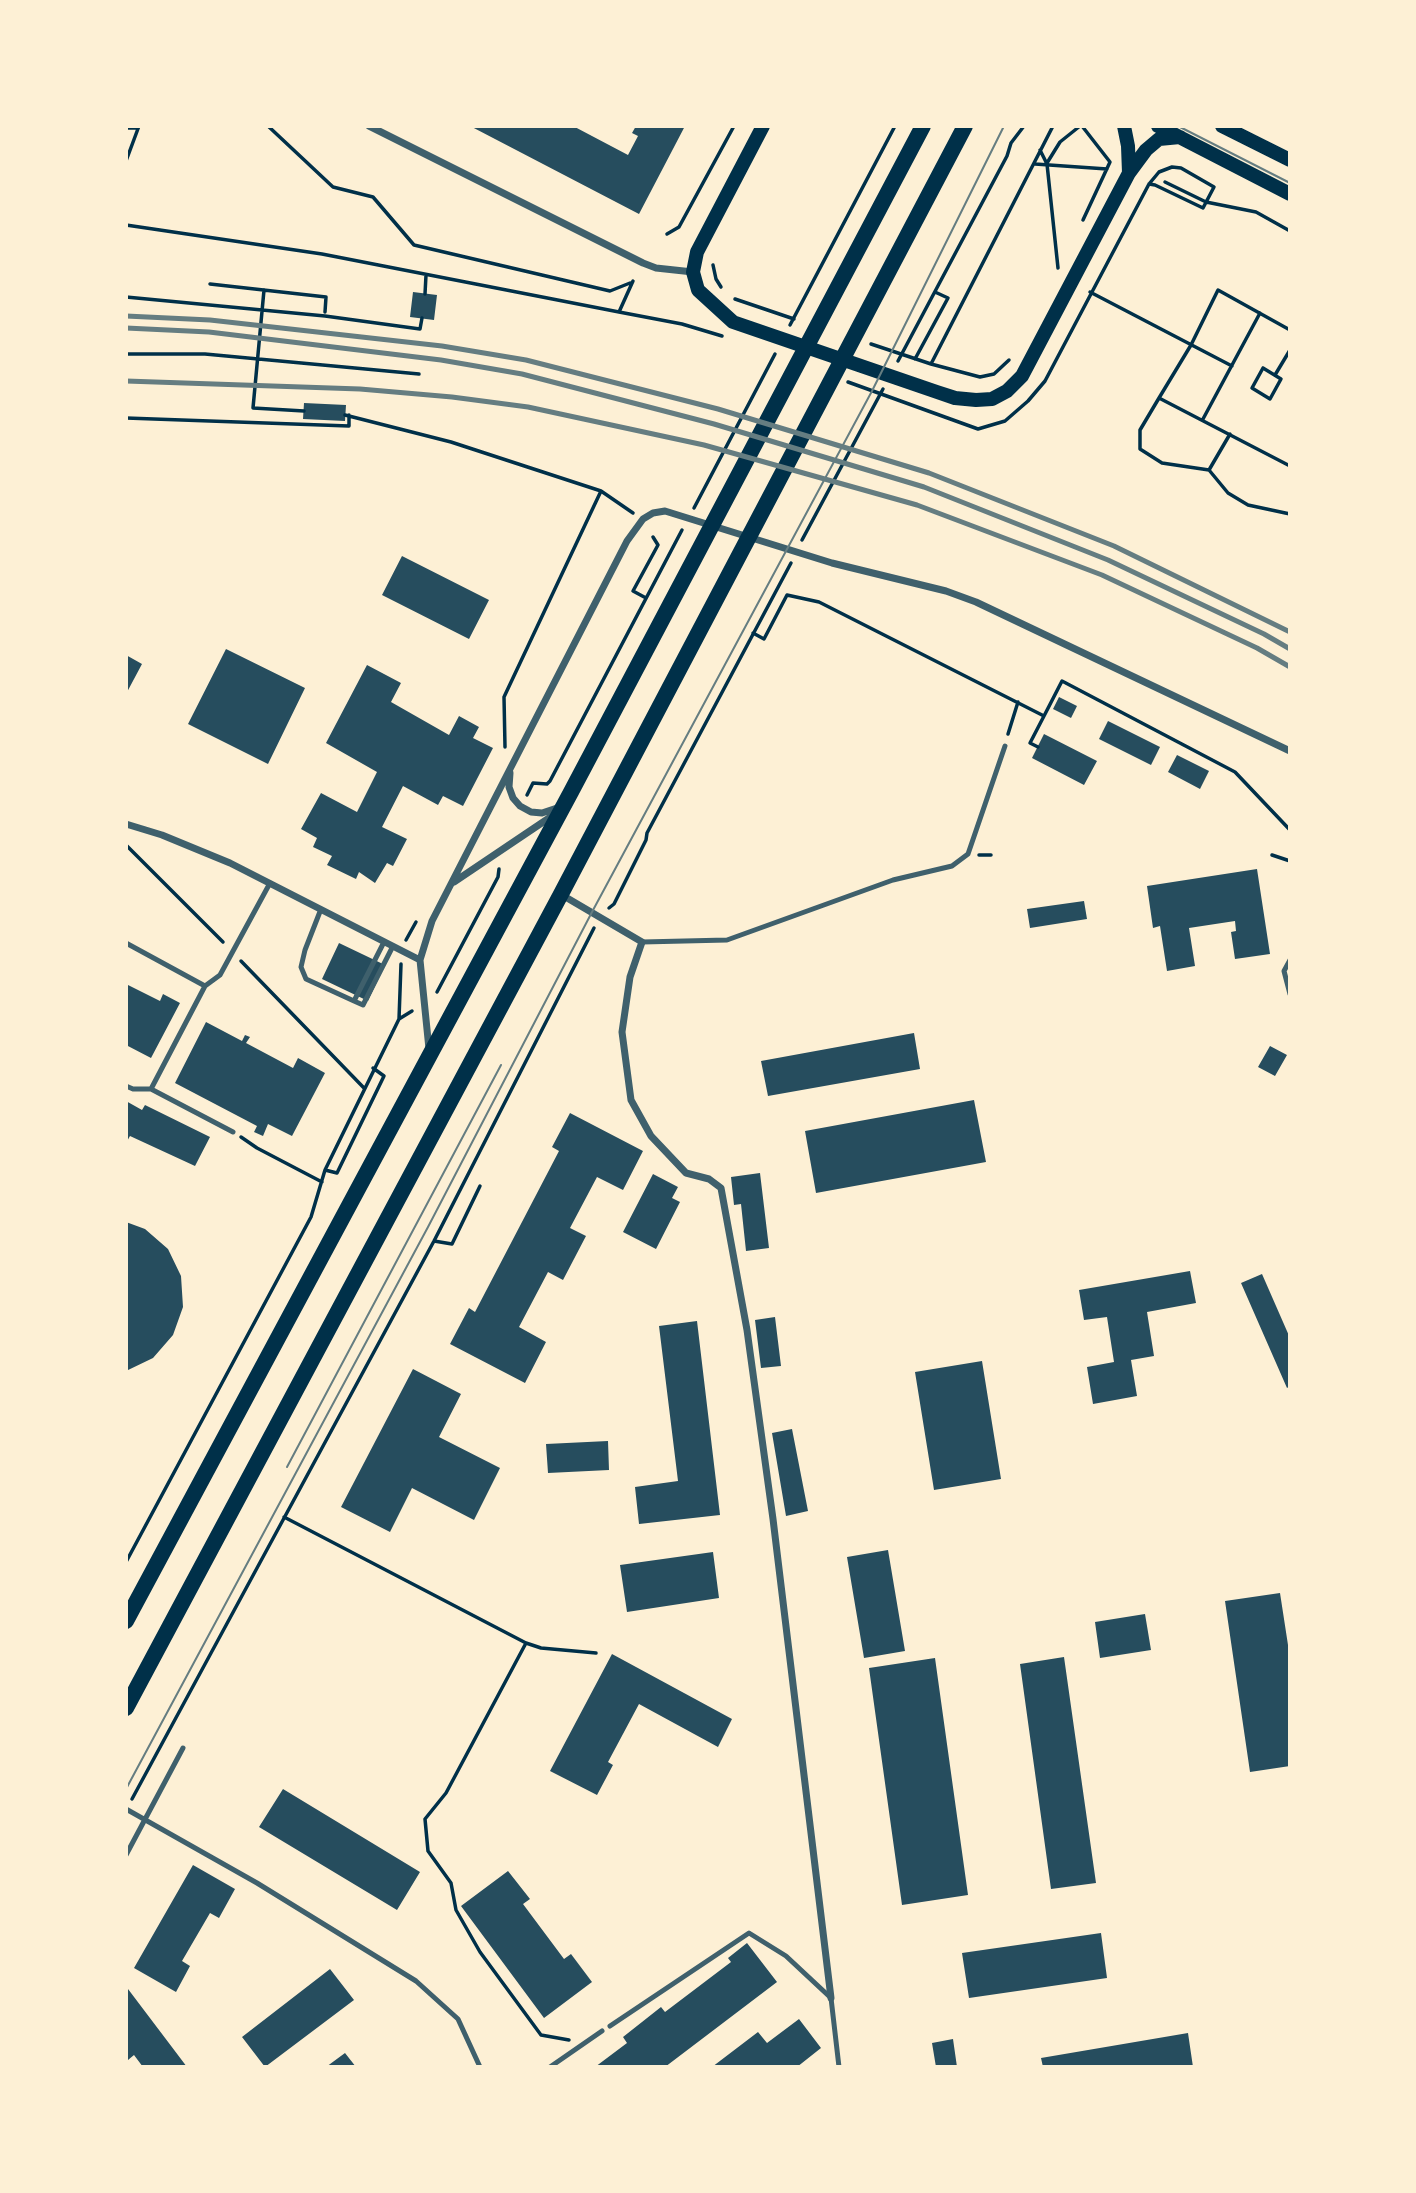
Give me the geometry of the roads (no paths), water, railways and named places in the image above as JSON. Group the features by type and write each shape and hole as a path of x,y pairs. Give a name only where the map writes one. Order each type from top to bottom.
{"main road":[{"path":"763,126 697,251 693,272 698,290 733,322 954,398 992,399 1015,384 1029,365 1129,173 1146,150 1160,139 1180,137"},
{"path":"126,1621 567,799 923,126"},
{"path":"1124,126 1129,173"},
{"path":"1158,126 1290,194"},
{"path":"1222,126 1290,160"},
{"path":"126,1708 561,894 964,129"}],"street":[{"path":"369,126 643,263 656,268 693,272"},
{"path":"429,1054 420,960 432,921 627,541 643,519 653,513 665,511 832,562 946,591 1290,751"},
{"path":"512,766 509,788 520,806 531,812 542,813 552,811 567,799"},
{"path":"451,883 567,799"},
{"path":"126,824 162,835 230,863 420,960"},
{"path":"561,894 642,942 630,976 622,1031 631,1100 651,1136 686,1173 709,1179 721,1188 747,1331 771,1506 831,1998"}],"lane":[{"path":"642,942 727,940 893,880 952,866 968,854 1005,746"},
{"path":"151,1089 205,986 220,975 270,883"},
{"path":"321,909 304,950 301,967 306,979 363,1006 393,946"},
{"path":"354,1001 384,942"},
{"path":"126,943 205,986"},
{"path":"1290,960 1284,971 1290,994"},
{"path":"126,1086 133,1090 151,1089 233,1132"},
{"path":"126,1855 183,1748"},
{"path":"126,1809 257,1883 416,1981 458,2019 480,2067"},
{"path":"610,2026 749,1933 786,1956 831,1998 839,2067"},
{"path":"550,2067 602,2031"}],"tram line":[{"path":"126,1789 872,391 1004,126"},
{"path":"1178,126 1290,183"},
{"path":"287,1467 501,1065"}],"railway":[{"path":"126,316 210,320 442,346 526,360 718,409 929,473 1114,546 1290,632"},
{"path":"126,328 209,332 441,360 522,374 714,424 924,487 1108,560 1290,649"},
{"path":"126,381 360,389 452,397 528,407 704,445 917,505 1102,575 1257,648 1290,667"}]}
